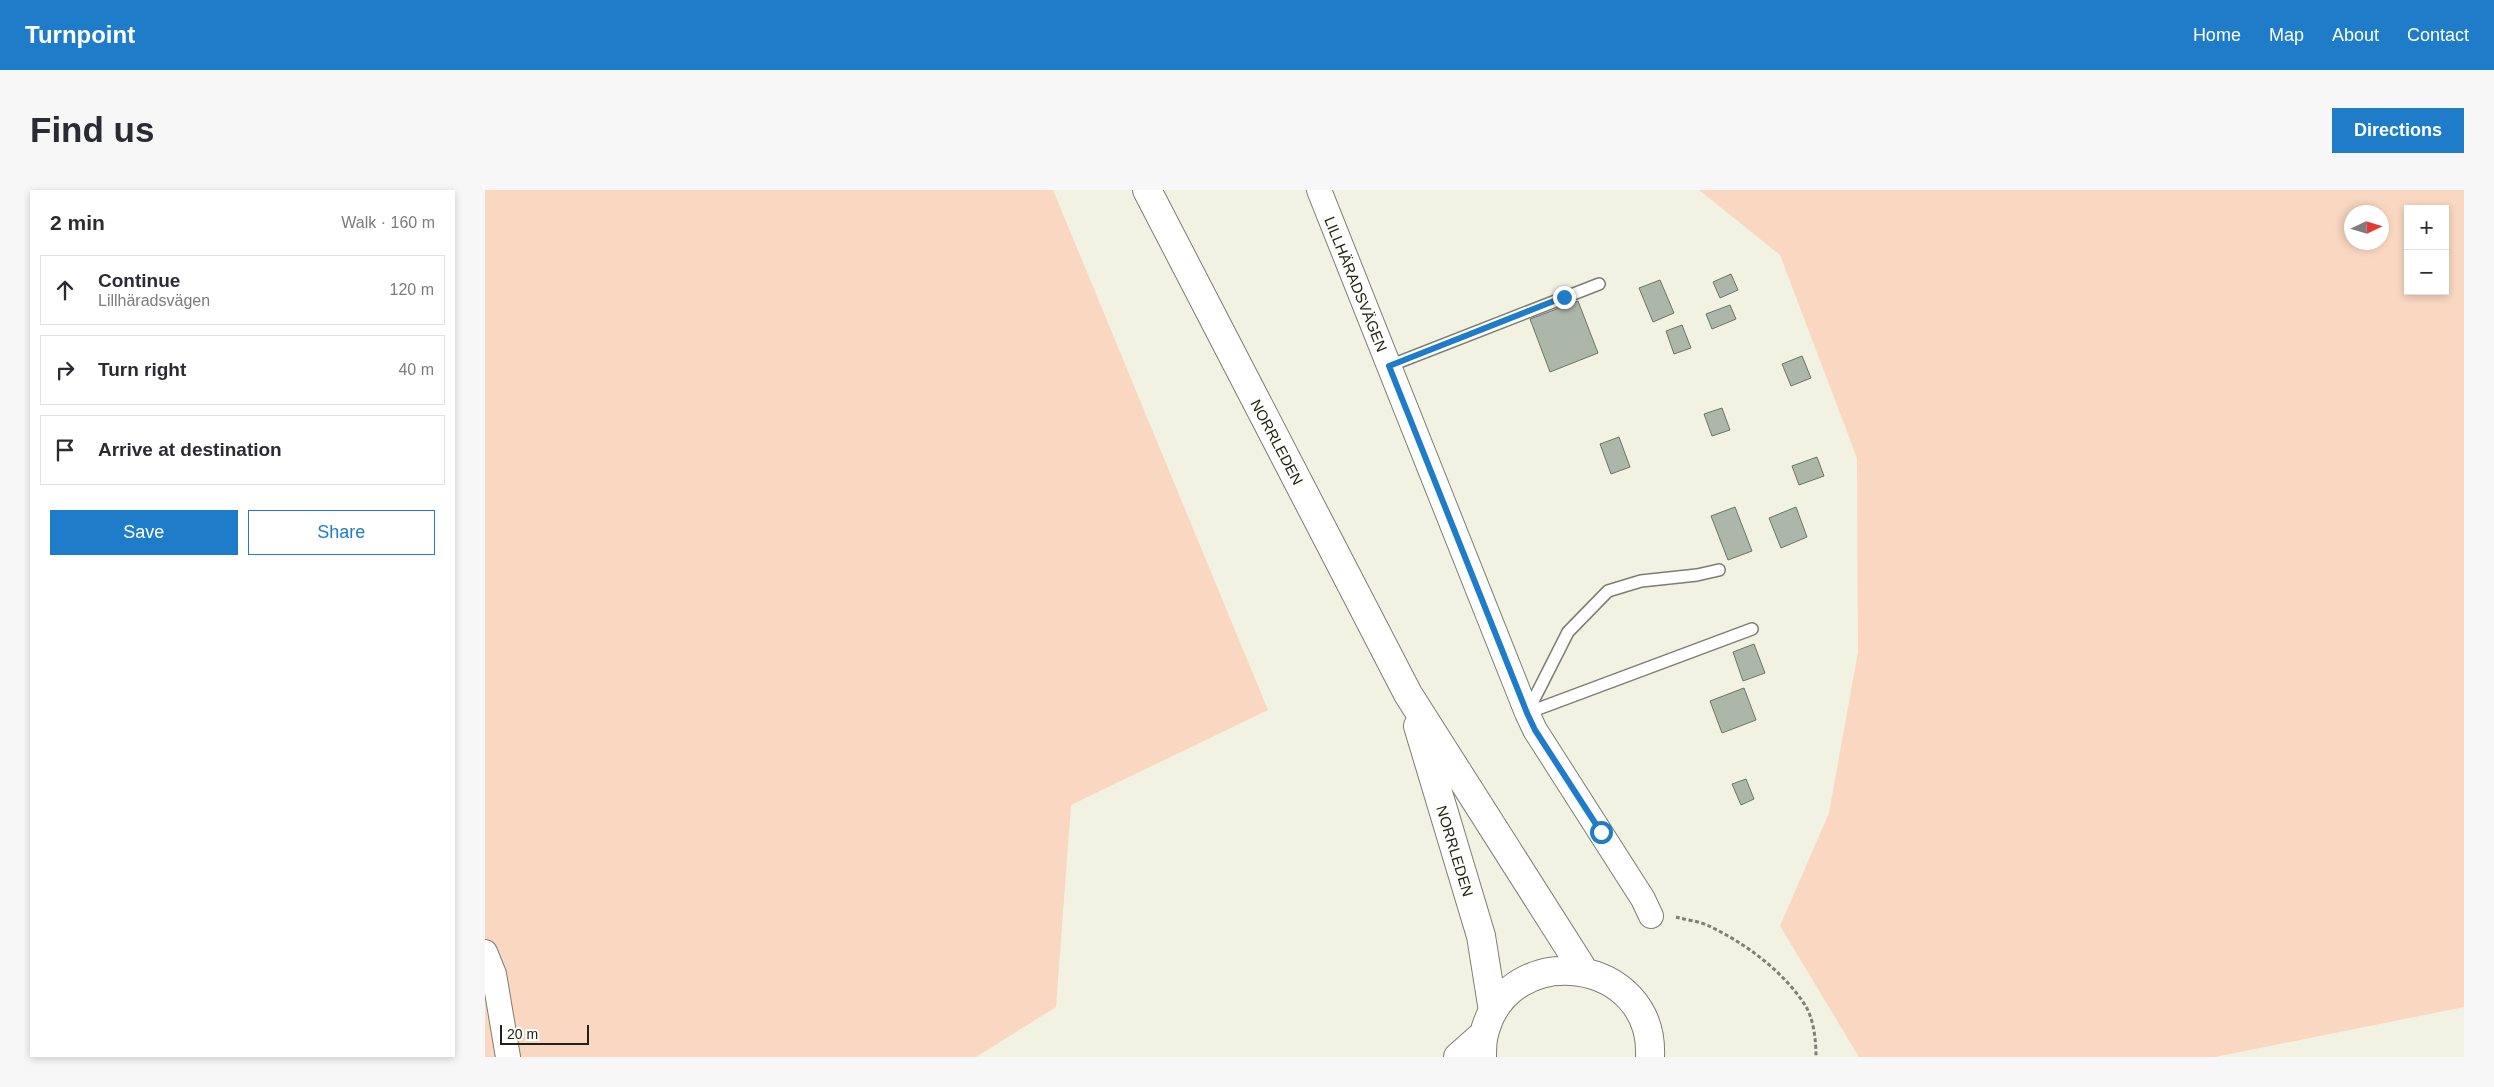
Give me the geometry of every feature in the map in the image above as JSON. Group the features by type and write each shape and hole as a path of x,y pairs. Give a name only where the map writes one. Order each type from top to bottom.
{"main road":[{"name":"NORRLEDEN","path":"1147,190 1408,694 1584,971"},
{"name":"NORRLEDEN","path":"1408,694 1481,936 1486,1034"},
{"path":"1458,1057 1486,1034 1508,992 1529,978 1556,970 1584,971 1611,982 1632,1000 1645,1022 1651,1047 1650,1057"}],"street":[{"name":"LILLHÄRADSVÄGEN","path":"1319,190 1527,713 1535,730 1643,898 1651,916"},
{"path":"485,952 494,974 508,1057"}],"lane":[{"path":"1389,366 1599,284"},
{"path":"1527,713 1568,632 1608,592 1641,581 1697,575 1719,570"},
{"path":"1527,713 1752,629"}],"path":[{"path":"1651,916 1663,914 1707,925 1756,954 1790,986 1806,1007 1816,1041 1816,1057"}],"shaded area":[{"path":"485,190 1053,190 1268,710 1071,805 1056,1007 976,1057 485,1057"},
{"path":"1699,190 2464,190 2464,1007 2215,1057 1859,1057 1780,926 1829,813 1858,652 1857,458 1780,255"}],"building":[{"path":"1731,274 1738,290 1720,298 1713,282"},
{"path":"1660,280 1674,313 1653,322 1639,288"},
{"path":"1578,301 1598,353 1550,372 1530,319"},
{"path":"1730,305 1736,319 1712,329 1706,314"},
{"path":"1682,325 1691,348 1674,354 1666,331"},
{"path":"1802,356 1811,378 1791,386 1782,364"},
{"path":"1722,408 1730,430 1712,436 1704,414"},
{"path":"1619,437 1630,467 1611,474 1600,444"},
{"path":"1817,457 1824,476 1799,485 1792,466"},
{"path":"1735,507 1752,551 1728,560 1711,516"},
{"path":"1796,507 1807,537 1781,548 1769,518"},
{"path":"1754,644 1765,673 1743,681 1733,652"},
{"path":"1744,688 1756,720 1722,733 1710,701"},
{"path":"1746,779 1754,799 1741,805 1732,784"}],"route":[{"path":"1564,297 1389,366 1527,713 1535,730 1601,832"}]}
